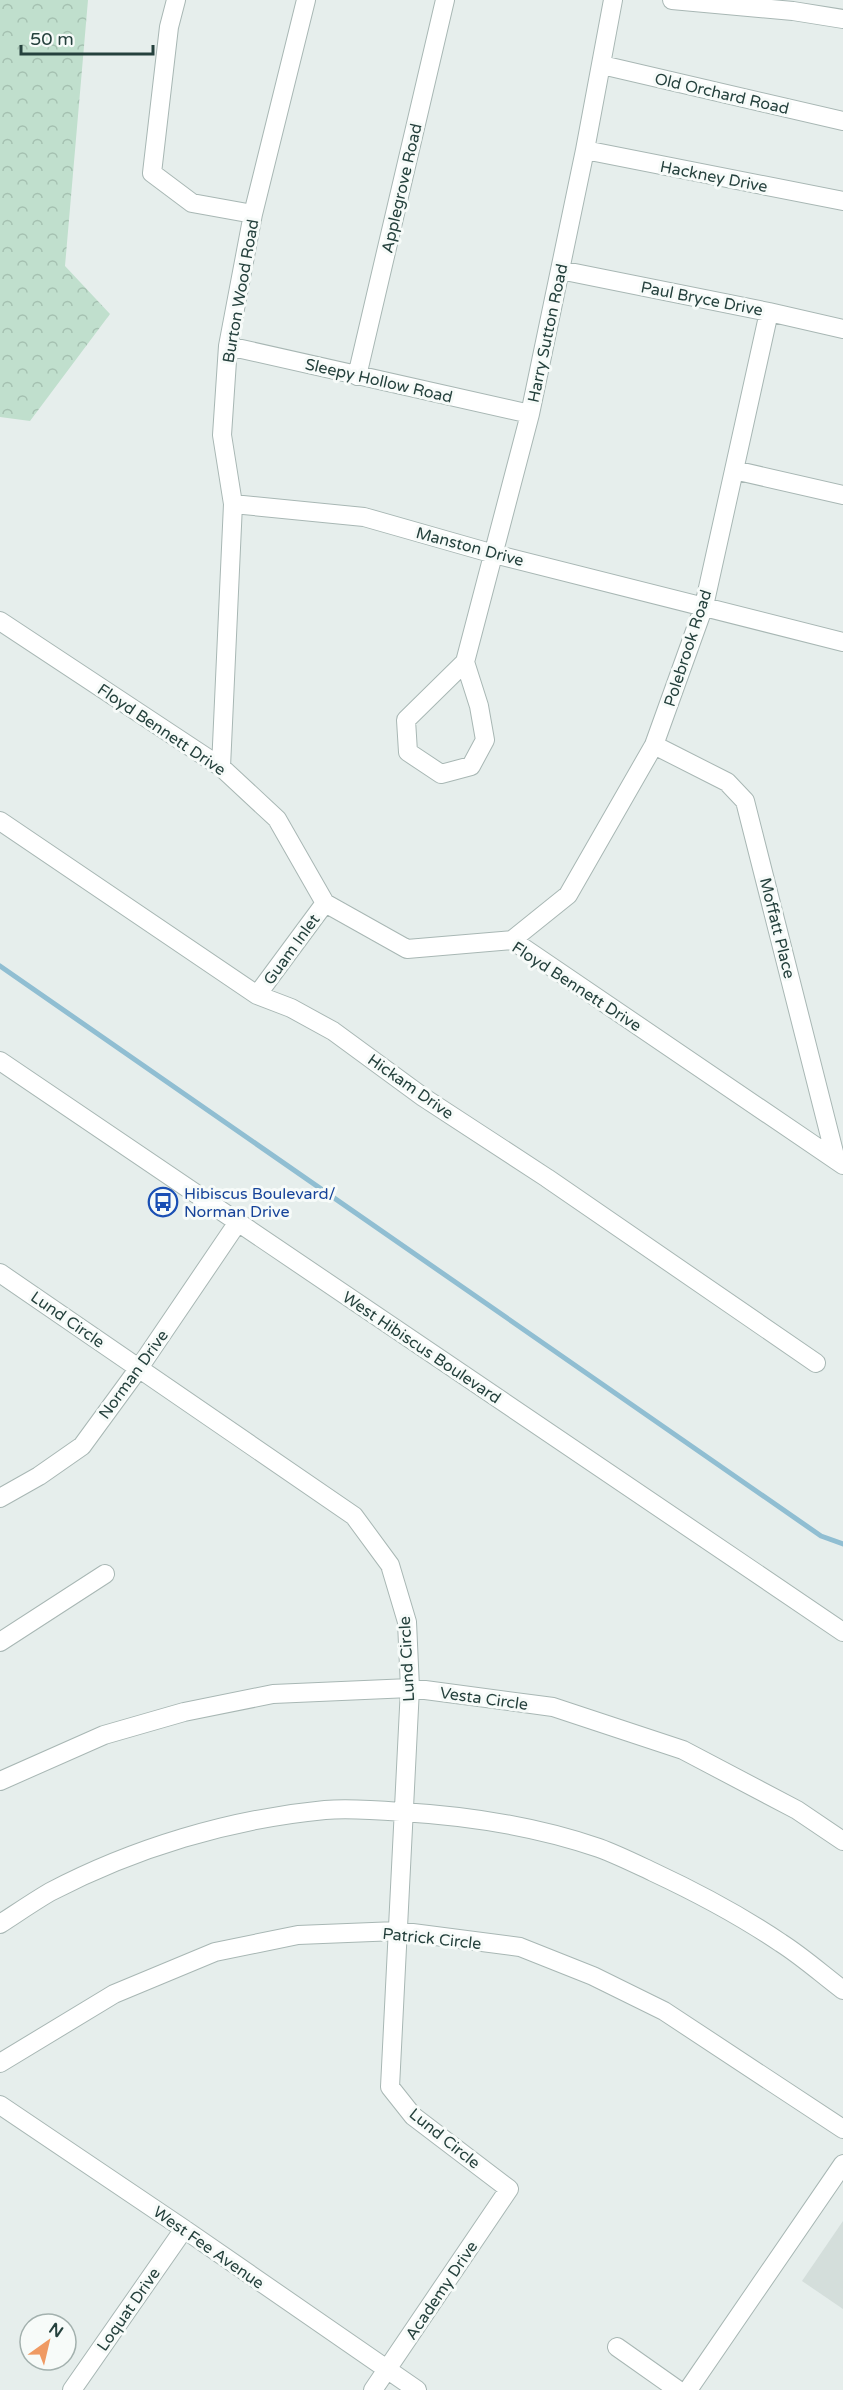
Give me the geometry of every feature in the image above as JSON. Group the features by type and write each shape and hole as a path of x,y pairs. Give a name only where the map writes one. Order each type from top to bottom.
{"street":[{"path":"176,0 170,27 152,172 192,203 254,214"},
{"name":"Burton Wood Road","path":"221,767 233,504 222,435 228,346 254,214 306,0"},
{"name":"Applegrove Road","path":"357,376 445,0"},
{"name":"Harry Sutton Road","path":"465,662 530,414 614,0"},
{"path":"672,0 788,5 843,19"},
{"name":"Old Orchard Road","path":"602,65 843,121"},
{"name":"Hackney Drive","path":"585,150 843,201"},
{"name":"Paul Bryce Drive","path":"560,270 843,329"},
{"name":"Polebrook Road","path":"512,940 568,895 654,745 704,606 769,312"},
{"name":"Sleepy Hollow Road","path":"228,346 530,414"},
{"path":"734,470 843,495"},
{"name":"Manston Drive","path":"233,504 364,517 494,554 843,642"},
{"name":"Floyd Bennett Drive","path":"0,621 221,767 277,819 325,903 407,949 512,940 840,1162"},
{"path":"465,662 485,740 471,766 441,774 408,752 406,720 465,662"},
{"name":"Moffatt Place","path":"654,745 727,782 745,801 840,1162"},
{"name":"Hickam Drive","path":"0,820 257,995 291,1008 333,1031 423,1096 547,1178 816,1363"},
{"name":"Guam Inlet","path":"257,995 325,903"},
{"name":"West Hibiscus Boulevard","path":"0,1061 843,1632"},
{"name":"Norman Drive","path":"0,1498 39,1476 81,1446 139,1368 238,1222"},
{"name":"Lund Circle","path":"0,1273 354,1516 390,1565 407,1622 410,1688 390,2087 413,2116 509,2189"},
{"path":"0,1641 105,1574"},
{"name":"Vesta Circle","path":"0,1781 104,1735 184,1712 273,1694 410,1688 553,1707 683,1750 796,1810 843,1841"},
{"path":"0,1924 48,1893 73,1881 130,1857 193,1835 261,1819 325,1810 428,1812 520,1826 600,1848 688,1888 732,1912 783,1944 843,1990"},
{"name":"Patrick Circle","path":"0,2063 114,1994 215,1953 298,1935 397,1931 520,1947 593,1976 664,2011 843,2129"},
{"name":"West Fee Avenue","path":"0,2105 417,2390"},
{"path":"688,2390 843,2164"},
{"name":"Academy Drive","path":"373,2390 509,2189"},
{"name":"Loquat Drive","path":"72,2390 184,2229"},
{"path":"617,2348 678,2390"}],"shaded area":[{"path":"843,2221 843,2309 802,2281"}],"green space":[{"path":"0,0 88,0 65,266 110,314 30,421 0,417"}],"waterway":[{"path":"0,966 821,1536 843,1544"}],"place":[{"name":"Hibiscus Boulevard/ Norman Drive","path":"163,1202"}]}
